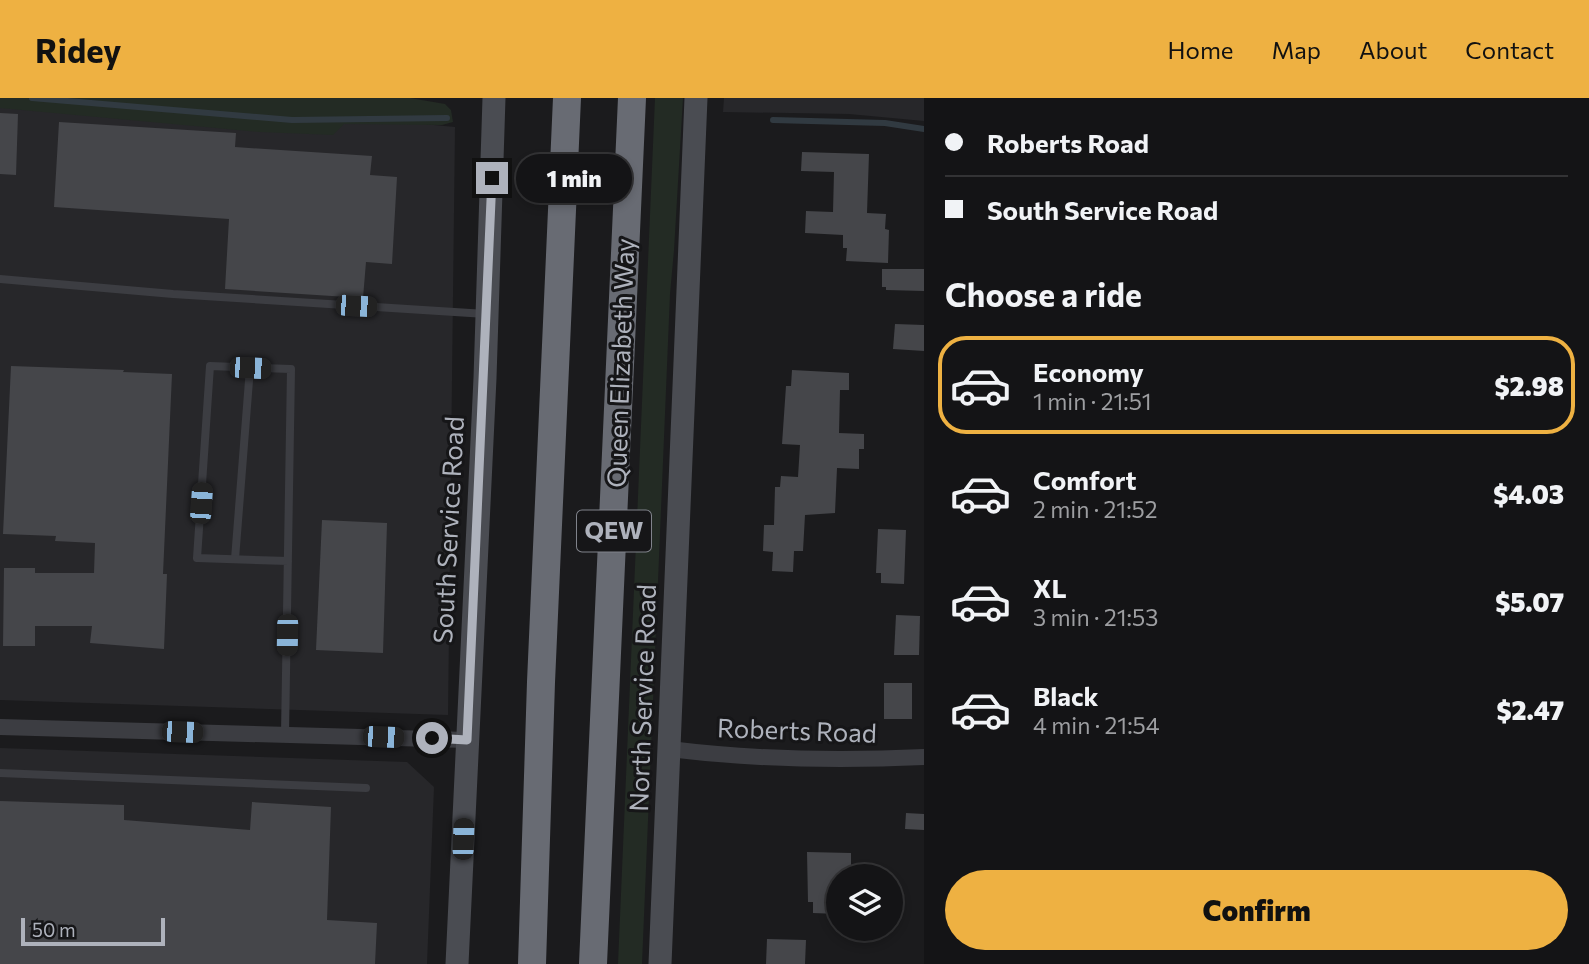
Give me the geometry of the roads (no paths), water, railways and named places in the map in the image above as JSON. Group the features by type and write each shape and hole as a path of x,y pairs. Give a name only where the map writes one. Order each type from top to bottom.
{"highway":[{"name":"QEW","path":"531,964 541,668 567,98"},
{"name":"Queen Elizabeth Way","path":"593,964 632,98"}],"street":[{"name":"South Service Road","path":"457,964 487,314 494,98"},
{"name":"North Service Road","path":"660,964 696,98"},
{"path":"0,726 467,740"},
{"name":"Roberts Road","path":"669,749 706,754 865,759 924,757"}],"lane":[{"path":"0,279 173,294 487,314"},
{"path":"285,734 288,561 291,369 210,366 197,558 288,561"},
{"path":"235,559 250,368"},
{"path":"0,773 366,788"}],"waterway":[{"path":"32,98 292,120 447,118"},
{"path":"773,120 885,123 924,129"}]}
